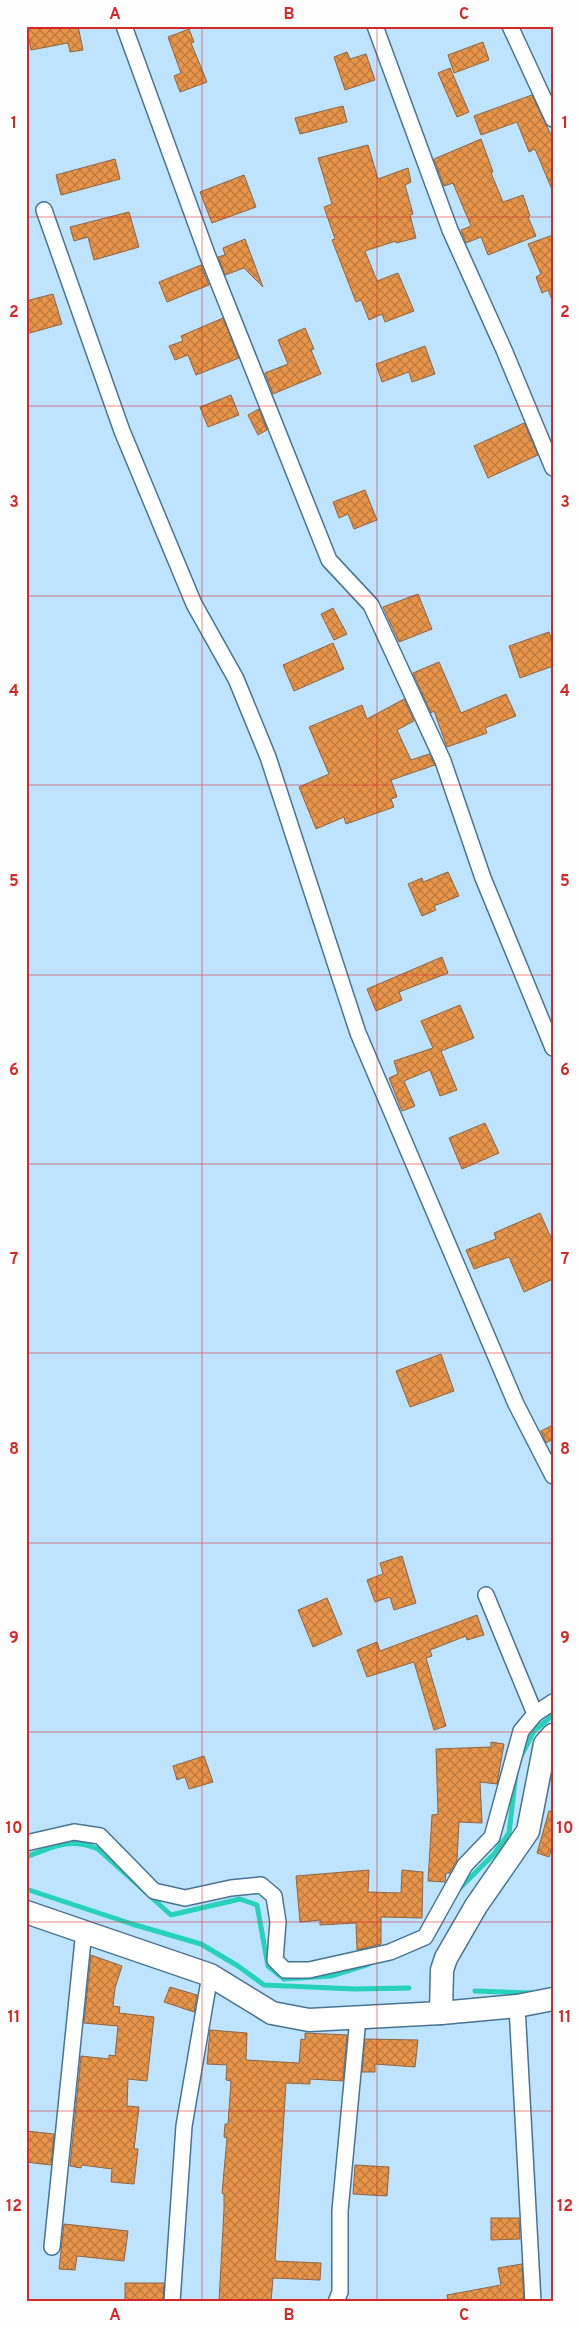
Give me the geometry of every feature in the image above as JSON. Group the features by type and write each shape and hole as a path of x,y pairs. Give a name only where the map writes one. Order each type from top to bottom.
{"street":[{"path":"124,26 207,254 329,560 371,605 439,752 483,878 553,1048"},
{"path":"375,26 450,230 504,350 553,468"},
{"path":"510,26 553,119"},
{"path":"44,210 122,432 194,604 236,679 268,757 358,1033 516,1404 553,1476"},
{"path":"486,1595 535,1714"},
{"path":"26,1843 74,1832 100,1836 154,1891 185,1898 231,1888 261,1885 274,1896 278,1922 275,1960 285,1970 309,1970 390,1952 425,1937 464,1865 492,1837 521,1731 535,1714 553,1702"},
{"path":"441,2013 442,1970 446,1958 476,1906 528,1831 545,1744 553,1735"},
{"path":"26,1912 84,1930 210,1976 272,2013 309,2020 441,2013 517,2006 553,2000"},
{"path":"52,2247 84,1930"},
{"path":"172,2302 184,2126 210,1976"},
{"path":"517,2006 534,2302"},
{"path":"336,2302 340,2292 340,2211 358,2018"}],"building":[{"path":"26,26 78,26 83,50 70,52 68,43 31,50"},
{"path":"189,29 194,42 191,43 207,82 180,92 174,76 181,73 168,37"},
{"path":"483,42 489,60 454,73 448,55"},
{"path":"347,52 350,59 366,54 375,80 345,90 334,57"},
{"path":"450,68 469,112 457,117 438,73"},
{"path":"532,95 553,139 553,192 535,149 529,152 517,122 481,135 474,116"},
{"path":"343,106 347,122 300,134 295,118"},
{"path":"481,139 493,172 491,173 503,202 523,195 530,216 528,217 536,236 488,255 481,237 466,243 461,230 471,226 453,183 444,186 434,159"},
{"path":"368,145 378,179 408,168 411,182 405,185 413,214 410,215 416,238 396,243 396,241 365,251 377,281 398,273 414,311 385,322 382,314 369,320 361,300 356,302 332,240 335,239 324,207 332,204 318,158"},
{"path":"115,159 120,179 61,195 56,175"},
{"path":"244,175 256,207 212,223 200,192"},
{"path":"129,212 139,247 94,260 88,237 74,241 70,227"},
{"path":"553,235 553,302 548,290 542,293 536,277 541,274 528,244"},
{"path":"245,239 263,287 244,268 225,275 218,257 225,255 223,248"},
{"path":"201,265 209,285 167,302 159,282"},
{"path":"53,294 62,324 26,334 26,301"},
{"path":"223,318 239,358 196,375 188,355 175,360 169,346 183,341 181,336"},
{"path":"305,328 314,349 311,350 321,374 273,394 265,373 288,364 278,340"},
{"path":"425,346 435,374 412,382 409,372 382,382 376,364"},
{"path":"231,395 239,415 208,427 200,407"},
{"path":"259,409 267,430 258,435 248,415"},
{"path":"524,423 538,455 488,478 474,446"},
{"path":"365,490 377,520 354,529 348,514 339,518 333,502"},
{"path":"418,594 432,629 399,642 383,607"},
{"path":"333,608 347,634 334,640 321,614"},
{"path":"549,632 553,644 553,666 520,678 509,646"},
{"path":"333,643 344,669 294,691 283,665"},
{"path":"439,662 461,713 506,694 516,716 485,728 487,733 447,747 434,711 431,713 413,673"},
{"path":"404,699 414,721 397,730 411,760 429,754 435,765 391,780 397,797 391,799 394,807 346,824 344,817 316,829 299,787 329,774 309,727 362,705 367,719"},
{"path":"448,872 459,896 434,906 436,910 422,916 408,884 422,878 423,882"},
{"path":"442,957 448,973 399,992 402,1000 376,1011 367,989"},
{"path":"460,1005 474,1038 441,1051 457,1090 440,1096 430,1070 404,1081 415,1106 402,1111 389,1078 398,1074 394,1061 433,1048 421,1021"},
{"path":"485,1123 499,1153 462,1169 449,1138"},
{"path":"540,1213 553,1242 553,1279 524,1292 509,1257 474,1269 466,1250 496,1239 494,1233"},
{"path":"441,1354 454,1391 410,1407 396,1371"},
{"path":"553,1425 553,1439 546,1443 541,1431"},
{"path":"402,1556 416,1603 394,1610 390,1597 375,1602 367,1580 383,1574 380,1563"},
{"path":"327,1598 342,1634 313,1647 298,1610"},
{"path":"477,1615 484,1635 467,1640 466,1636 430,1650 432,1656 426,1658 446,1726 434,1730 414,1662 367,1677 357,1650 377,1642 380,1651"},
{"path":"491,1742 504,1744 497,1784 480,1782 482,1823 459,1822 457,1860 450,1873 446,1873 445,1882 428,1881 432,1815 438,1814 436,1749 491,1747"},
{"path":"204,1756 213,1782 189,1789 185,1777 177,1780 173,1766"},
{"path":"549,1811 553,1811 553,1844 549,1857 537,1853"},
{"path":"369,1870 368,1892 401,1893 402,1870 423,1872 422,1918 381,1917 381,1944 357,1950 356,1923 320,1925 320,1920 300,1922 296,1876"},
{"path":"91,1955 122,1966 115,1988 113,2006 120,2007 119,2013 154,2017 147,2081 128,2079 127,2106 139,2107 134,2149 138,2149 134,2184 111,2182 112,2169 82,2165 81,2168 70,2166 81,2056 109,2059 109,2055 115,2056 118,2026 84,2023"},
{"path":"170,1987 197,1995 194,2012 164,2002"},
{"path":"210,2030 247,2033 246,2060 299,2063 301,2039 305,2040 305,2033 347,2035 343,2081 310,2079 310,2084 286,2083 275,2261 321,2263 320,2280 273,2278 271,2302 219,2302 224,2209 224,2194 222,2193 227,2138 224,2137 225,2124 228,2124 231,2081 226,2080 227,2065 207,2064"},
{"path":"365,2039 418,2040 415,2067 375,2064 375,2072 362,2072"},
{"path":"26,2131 54,2134 51,2165 26,2162"},
{"path":"355,2165 389,2167 387,2196 353,2194"},
{"path":"491,2218 519,2218 520,2239 491,2240"},
{"path":"64,2224 128,2231 124,2261 77,2256 75,2270 59,2269"},
{"path":"522,2264 524,2302 448,2302 447,2295 501,2285 498,2268"},
{"path":"125,2283 164,2283 163,2302 125,2302"}],"waterway":[{"path":"520,1758 534,1731 553,1715"},
{"path":"458,1890 494,1854 509,1833 516,1773"},
{"path":"26,1857 61,1845 88,1845 98,1849 171,1915 240,1899 257,1905 268,1966 284,1979 331,1976 369,1964"},
{"path":"26,1889 132,1924 201,1944 238,1966 264,1985 355,1989 409,1988"},
{"path":"475,1991 532,1993"}]}
